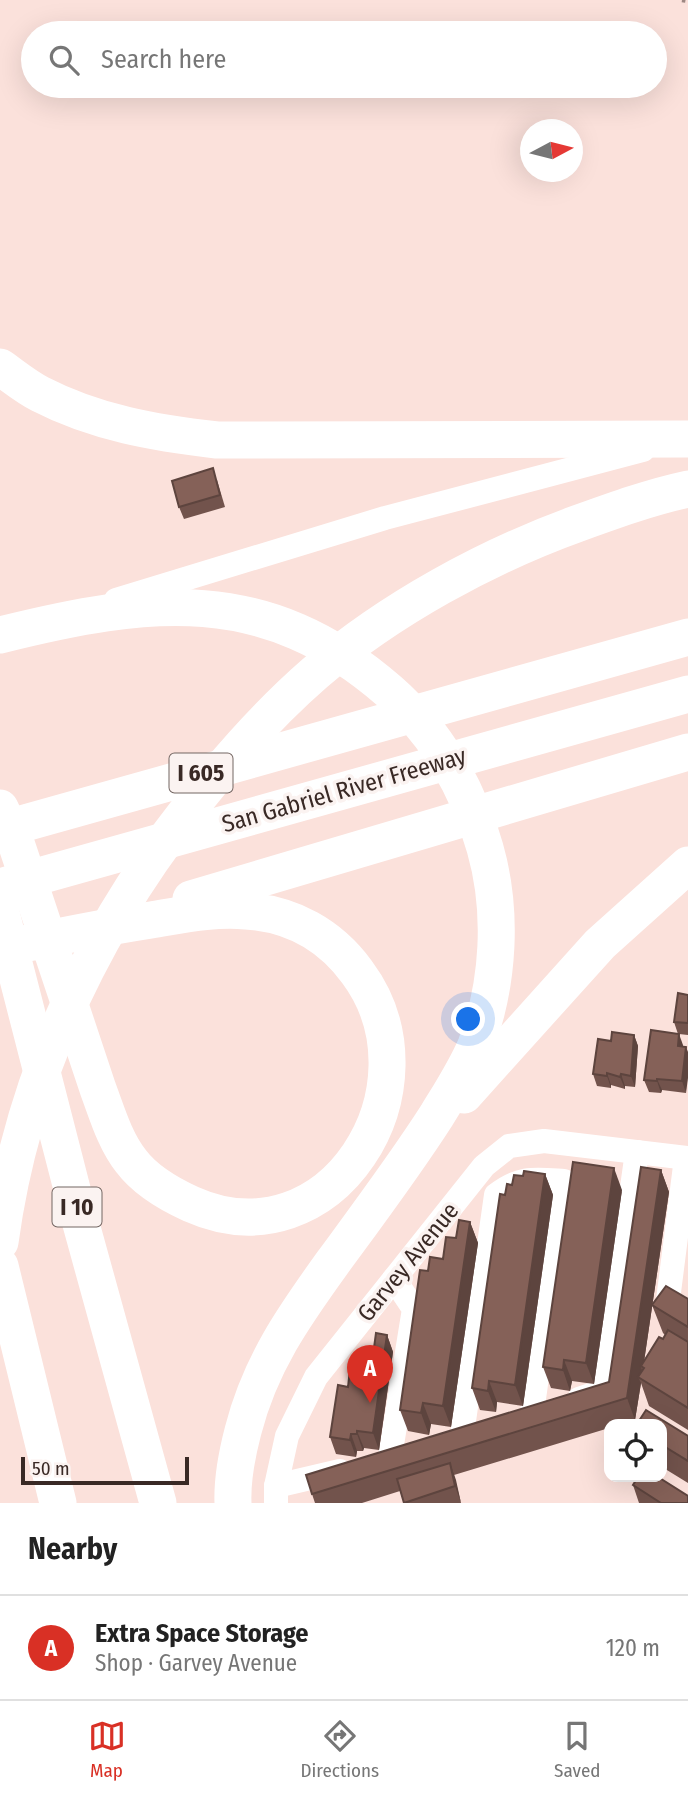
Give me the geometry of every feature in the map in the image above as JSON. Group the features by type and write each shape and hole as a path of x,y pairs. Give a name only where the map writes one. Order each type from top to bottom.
{"highway":[{"path":"0,367 39,393 76,410 157,433 217,440 688,439"},
{"path":"0,1242 13,1170 27,1118 75,989 145,867 229,760 315,674 378,627 436,590 542,536 624,506 688,489"},
{"path":"0,635 48,623 142,609 200,607 232,611 267,620 304,634 331,648 372,676 402,702 429,733 445,755 466,794 490,865 496,939 494,970 487,1009 475,1046 454,1088 417,1147 295,1315 259,1378 234,1471 233,1503"},
{"name":"I 605","path":"0,830 688,637"},
{"name":"San Gabriel River Freeway","path":"0,887 501,744 688,694"},
{"path":"0,949 75,932 526,802 688,752"},
{"path":"0,808 14,837 113,1128 138,1169 172,1196 202,1209 230,1216 281,1212 303,1205 327,1190 345,1173 373,1131 383,1107 388,1080 388,1052 376,1003 347,958 323,936 298,922 246,911 211,911 75,932"},
{"path":"417,1147 600,944 688,865"},
{"name":"I 10","path":"0,909 81,1224 158,1503"},
{"path":"0,1266 58,1503"}],"street":[{"path":"0,635 384,518 688,439"},
{"name":"Garvey Avenue","path":"276,1494 287,1436 316,1377 484,1166 509,1146 544,1141 637,1152"},
{"path":"438,1442 603,1391 637,1152 687,1158 668,1300 688,1312"},
{"path":"485,1428 496,1195 510,1184 527,1179 564,1181 532,1413"},
{"path":"390,1457 414,1309 394,1279"},
{"path":"276,1494 414,1450"}],"path":[{"path":"682,0 688,1"}],"building":[{"path":"213,468 220,495 179,507 172,481"},
{"path":"678,993 688,995 688,1023 674,1022"},
{"path":"651,1030 679,1034 678,1046 686,1047 682,1081 644,1080"},
{"path":"612,1032 634,1035 631,1076 593,1074 598,1039 611,1041"},
{"path":"573,1162 614,1168 586,1363 564,1360 563,1370 543,1367"},
{"path":"641,1167 661,1170 627,1398 312,1494 306,1475 609,1382"},
{"path":"524,1171 545,1174 515,1385 489,1381 488,1391 472,1388 500,1194 505,1195 507,1184 512,1185 514,1175 523,1176"},
{"path":"459,1220 470,1222 443,1406 423,1403 421,1413 400,1410 420,1270 428,1271 430,1257 443,1259 446,1237 456,1238"},
{"path":"666,1286 688,1299 688,1327 652,1305"},
{"path":"668,1330 688,1342 688,1408 638,1377 644,1368 641,1366 659,1337 663,1339"},
{"path":"376,1333 387,1335 373,1433 357,1431 357,1434 351,1434 350,1440 330,1437 338,1385 348,1387 350,1369 361,1370 367,1347 374,1348"},
{"path":"646,1410 661,1419 640,1419"},
{"path":"667,1423 688,1436 688,1461 667,1448"},
{"path":"450,1463 455,1486 404,1503 397,1479"},
{"path":"635,1482 666,1482 688,1496 688,1503 661,1503 633,1485"}],"place":[{"name":"Extra Space Storage","path":"370,1403"}]}
